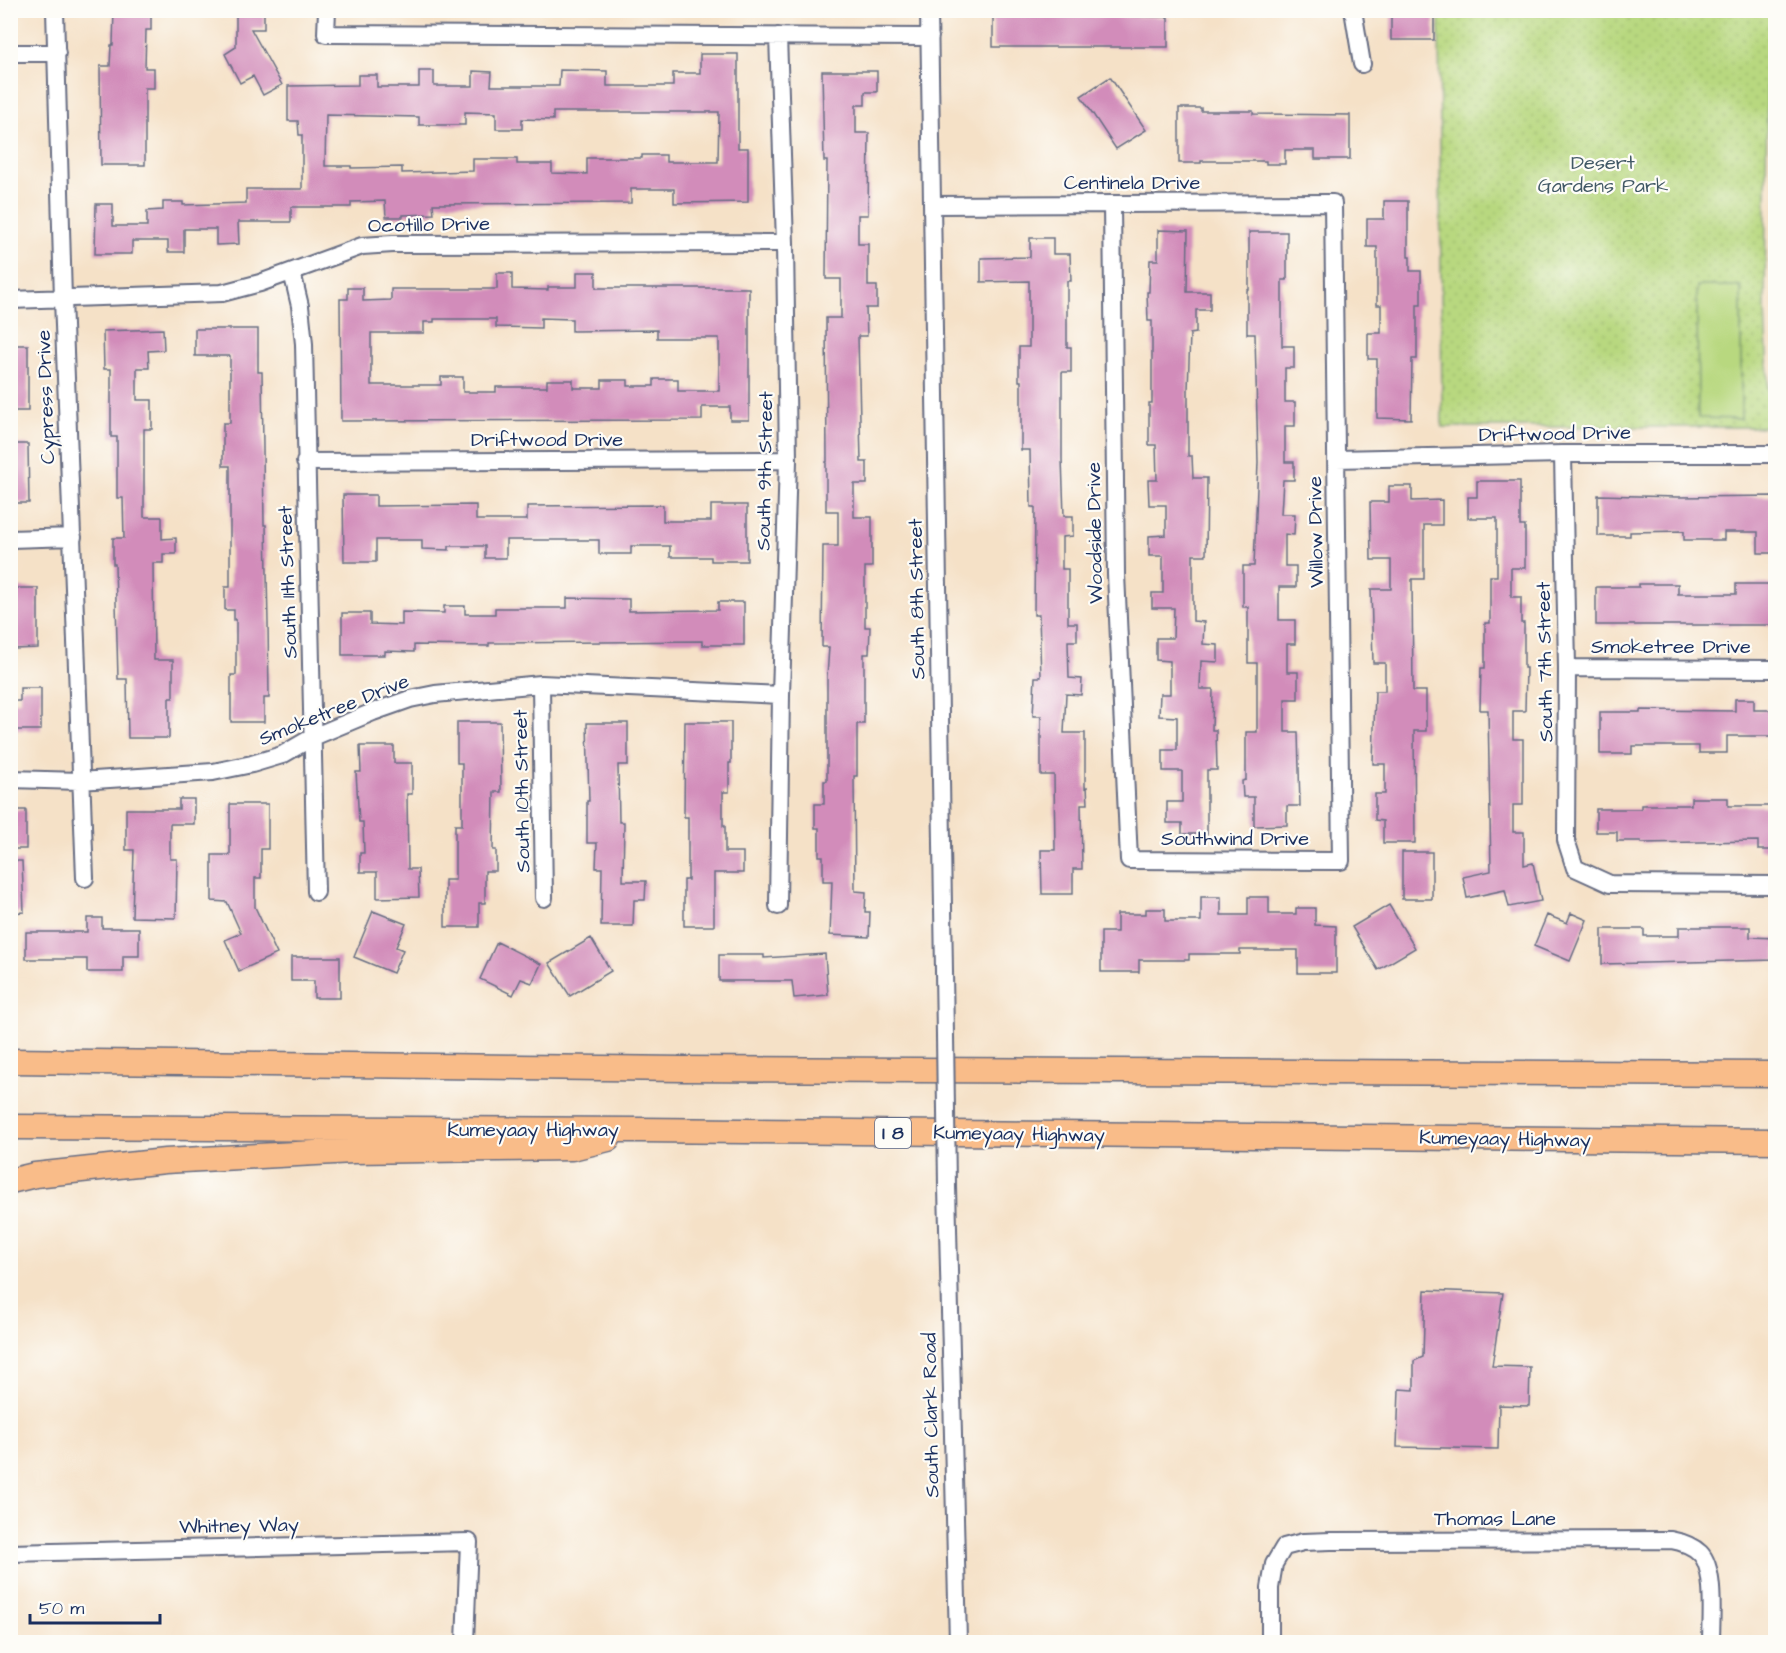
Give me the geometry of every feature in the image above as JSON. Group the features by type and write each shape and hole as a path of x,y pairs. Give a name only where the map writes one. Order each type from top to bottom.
{"highway":[{"path":"10,1057 36,1062"},
{"path":"10,1062 683,1070 1776,1074"},
{"name":"Kumeyaay Highway","path":"10,1127 640,1130 1776,1142"},
{"path":"10,1181 35,1175 165,1161 353,1151 572,1148 640,1130"}],"street":[{"name":"Cypress Drive","path":"56,10 63,299 85,878"},
{"path":"327,10 326,34 930,36"},
{"name":"South 8th Street","path":"929,10 947,1187"},
{"path":"1353,10 1362,64"},
{"name":"South 9th Street","path":"778,36 785,243 788,460 778,906"},
{"path":"10,53 57,53"},
{"name":"Centinela Drive","path":"932,205 1333,203"},
{"name":"Willow Drive","path":"1333,203 1341,861"},
{"name":"Woodside Drive","path":"1112,204 1116,574 1129,860"},
{"name":"Ocotillo Drive","path":"10,300 222,292 260,283 362,246 785,243"},
{"name":"South 11th Street","path":"292,272 300,306 304,344 316,892"},
{"name":"Driftwood Drive","path":"1336,459 1563,454 1776,454"},
{"name":"South 7th Street","path":"1563,454 1567,668 1566,840 1575,868 1610,884 1776,885"},
{"name":"Driftwood Drive","path":"305,462 788,460"},
{"path":"10,539 73,537"},
{"name":"Smoketree Drive","path":"1567,668 1776,669"},
{"name":"Smoketree Drive","path":"10,779 80,781 213,772 282,755 313,737 373,712 410,699 435,694 542,684 781,695"},
{"name":"South 10th Street","path":"542,684 544,898"},
{"name":"Southwind Drive","path":"1129,860 1341,861"},
{"name":"South Clark Road","path":"947,1187 958,1642"},
{"name":"Thomas Lane","path":"1270,1642 1270,1588 1274,1564 1284,1547 1303,1542 1671,1540 1685,1542 1702,1555 1709,1571 1711,1642"},
{"name":"Whitney Way","path":"10,1553 469,1542 465,1642"}],"green space":[{"name":"Desert Gardens Park","path":"1439,11 1775,11 1775,83 1767,83 1765,308 1770,427 1442,427"},
{"path":"1697,286 1741,286 1741,419 1698,418"}],"building":[{"path":"114,10 151,10 151,30 146,30 145,68 154,68 154,88 145,88 145,165 101,165 100,66 110,66"},
{"path":"236,10 264,10 264,29 251,29 282,85 263,95 253,76 240,83 225,54 236,47"},
{"path":"1391,10 1434,10 1434,40 1391,40"},
{"path":"993,14 1168,17 1168,47 993,47"},
{"path":"700,54 738,54 738,148 748,148 748,202 674,203 674,189 631,189 631,203 433,204 434,214 386,217 385,201 351,202 351,207 291,207 291,222 238,222 239,244 216,245 216,229 184,229 184,252 168,252 168,241 132,241 132,254 95,254 96,204 113,204 113,226 147,226 147,211 163,210 163,202 183,202 183,205 246,203 246,189 302,189 302,135 299,135 298,121 288,121 288,86 358,85 358,75 377,75 377,87 419,87 419,71 434,71 434,86 473,86 473,71 492,72 491,86 559,86 560,70 607,71 607,86 673,86 673,73 700,73","holes":["465,112 496,113 496,129 522,129 522,119 553,120 553,112 719,112 718,162 666,162 666,155 642,155 642,158 587,158 587,174 552,173 552,164 517,164 517,159 473,159 473,171 402,173 402,167 325,166 326,115 419,117 419,125 465,125"]},
{"path":"822,71 877,71 877,92 865,92 865,105 856,105 856,133 869,133 868,215 858,215 858,244 868,244 868,286 877,286 877,308 866,308 867,336 858,336 861,462 867,462 867,484 854,484 854,517 872,517 872,567 865,567 865,627 870,627 869,654 864,654 864,724 857,724 857,776 854,776 855,891 866,892 865,912 870,912 869,937 830,935 832,881 823,881 823,856 819,856 819,828 815,828 815,804 824,804 824,781 827,781 829,647 822,647 823,546 838,546 838,511 826,511 826,318 841,318 841,279 826,279 827,161 824,161"},
{"path":"1110,77 1146,130 1116,149 1081,96"},
{"path":"1179,108 1201,108 1201,111 1253,111 1253,114 1350,115 1350,159 1315,159 1315,150 1285,150 1285,164 1266,164 1266,161 1179,163"},
{"path":"1384,201 1408,201 1410,271 1421,271 1421,305 1417,305 1417,359 1412,359 1411,419 1377,418 1377,359 1368,359 1368,333 1381,333 1381,305 1377,305 1377,247 1367,247 1367,219 1384,219"},
{"path":"1158,230 1188,231 1187,292 1210,292 1210,310 1196,310 1196,333 1190,334 1188,390 1188,456 1192,456 1193,478 1207,478 1206,555 1193,555 1193,621 1204,622 1203,644 1218,645 1218,662 1201,661 1200,689 1213,689 1212,730 1216,730 1217,770 1207,770 1207,834 1182,834 1182,823 1167,823 1167,802 1182,802 1182,771 1163,771 1163,750 1177,750 1177,717 1159,716 1160,694 1170,694 1170,661 1156,660 1156,638 1173,638 1174,608 1152,608 1152,593 1163,593 1163,556 1149,556 1149,536 1166,535 1166,505 1149,505 1148,480 1157,480 1156,445 1149,445 1149,403 1152,403 1152,321 1148,321 1147,292 1149,292 1150,260 1158,260"},
{"path":"1249,232 1287,232 1287,280 1282,280 1282,346 1294,346 1294,368 1285,368 1285,402 1295,402 1295,426 1285,426 1285,462 1294,462 1294,480 1283,480 1281,514 1295,514 1294,535 1285,534 1285,566 1296,566 1296,587 1279,587 1279,620 1295,620 1295,644 1287,644 1287,672 1298,672 1298,699 1285,699 1285,732 1298,732 1300,806 1287,806 1287,825 1254,826 1254,797 1243,797 1242,781 1246,780 1246,732 1257,732 1257,663 1248,663 1248,607 1243,607 1243,566 1254,566 1258,462 1255,334 1247,334"},
{"path":"1030,238 1053,238 1053,254 1070,254 1071,281 1067,281 1067,347 1071,347 1071,372 1062,372 1062,459 1064,516 1073,516 1073,536 1062,537 1062,569 1068,569 1068,623 1077,623 1077,641 1068,641 1069,678 1082,679 1081,695 1066,694 1064,733 1085,733 1085,788 1087,787 1088,804 1081,804 1082,869 1073,869 1073,894 1042,894 1041,850 1055,850 1054,775 1041,775 1041,716 1033,716 1035,677 1041,677 1039,615 1034,615 1035,507 1031,507 1030,450 1021,450 1021,381 1019,381 1019,347 1029,347 1029,281 981,282 981,258 1030,257"},
{"path":"577,272 596,272 596,288 749,288 749,420 730,420 730,407 702,407 702,420 341,421 340,299 348,299 348,288 363,288 363,301 391,300 391,289 497,289 497,273 512,273 512,289 548,290 548,287 577,287","holes":["541,318 572,319 572,331 657,330 657,338 719,338 719,391 678,391 678,379 654,379 654,386 628,386 628,380 602,380 602,388 573,388 573,380 547,380 547,387 496,387 496,392 463,392 463,377 441,377 441,385 371,385 371,333 424,333 424,322 434,322 434,319 496,319 496,327 541,328"]},
{"path":"163,329 164,350 148,351 149,368 137,368 137,400 152,400 152,429 144,429 144,517 162,517 162,539 176,538 176,554 163,554 163,563 153,563 154,660 173,660 173,698 169,698 169,738 128,738 127,679 118,679 115,564 113,564 113,538 124,538 123,498 117,498 117,437 111,437 111,369 104,369 103,331"},
{"path":"195,329 258,329 258,372 262,372 268,623 269,698 264,698 264,722 231,722 231,675 236,675 236,620 234,620 234,610 225,610 225,587 230,587 230,466 223,466 223,423 230,423 230,356 195,356"},
{"path":"10,345 28,345 28,411 10,411"},
{"path":"12,444 28,444 29,503 10,503"},
{"path":"1477,481 1520,481 1520,526 1525,526 1525,568 1511,568 1511,597 1521,597 1521,623 1524,623 1524,668 1526,668 1525,711 1513,711 1513,739 1523,739 1523,805 1513,805 1513,832 1524,832 1524,865 1533,863 1541,901 1509,907 1505,890 1467,898 1463,877 1491,871 1488,710 1480,710 1481,668 1485,668 1485,623 1490,623 1490,576 1497,576 1497,518 1468,518 1468,497 1477,497"},
{"path":"1389,486 1412,486 1412,501 1442,500 1442,525 1424,525 1424,579 1412,579 1413,691 1426,691 1426,731 1414,731 1415,843 1383,843 1383,821 1375,820 1375,794 1385,794 1385,764 1373,764 1375,691 1385,691 1385,663 1373,663 1371,589 1391,589 1391,560 1371,560 1370,502 1389,502"},
{"path":"343,495 376,495 376,506 476,505 476,520 527,520 527,506 663,505 663,521 711,521 711,505 747,505 747,561 711,561 711,557 670,557 670,546 631,546 631,554 599,554 599,540 506,540 506,558 485,558 485,546 449,546 449,550 422,549 422,540 376,540 376,562 344,562"},
{"path":"1598,495 1775,496 1775,553 1758,553 1758,532 1724,532 1724,540 1684,540 1684,531 1630,532 1630,536 1598,536"},
{"path":"1639,584 1678,584 1678,594 1736,594 1736,584 1776,584 1776,625 1596,625 1596,587 1639,587"},
{"path":"10,588 38,588 38,648 14,649 14,632 10,632"},
{"path":"567,598 629,599 629,611 718,610 718,602 744,602 744,645 702,645 702,641 489,643 489,646 414,645 414,652 385,651 385,655 342,655 342,613 370,613 370,624 402,625 402,612 444,613 444,606 465,606 465,614 495,614 495,608 567,608"},
{"path":"20,688 41,688 41,730 10,730 10,701 20,701"},
{"path":"1735,699 1754,699 1754,710 1776,710 1776,736 1727,736 1727,753 1699,753 1699,746 1632,746 1632,754 1600,754 1600,712 1735,711"},
{"path":"457,722 500,722 501,792 494,792 493,850 496,850 496,871 485,871 485,903 479,903 479,927 445,927 445,880 455,880 455,825 462,825 462,763 457,763"},
{"path":"685,722 731,722 729,792 723,792 725,852 743,852 743,873 714,873 714,926 684,926 684,880 688,880 688,817 684,817"},
{"path":"587,723 628,723 628,765 618,765 619,822 624,822 623,881 646,881 645,900 634,900 633,926 601,926 602,868 596,868 597,843 587,843 587,801 589,801"},
{"path":"360,746 394,746 394,763 412,763 412,794 407,794 408,869 418,869 419,897 377,898 377,872 360,872 360,853 364,853 363,822 359,822 356,772 361,772"},
{"path":"1691,798 1728,798 1728,806 1776,806 1776,850 1758,850 1758,841 1641,843 1641,841 1617,841 1617,832 1596,832 1596,809 1641,809 1641,805 1691,805"},
{"path":"179,799 194,799 194,824 170,824 170,859 177,859 176,918 132,917 134,850 126,850 126,809 179,809"},
{"path":"230,804 268,804 268,849 261,849 261,878 255,878 255,907 277,954 239,971 225,940 241,933 227,902 212,901 212,855 230,855"},
{"path":"10,810 26,810 26,849 10,849"},
{"path":"1402,852 1432,852 1432,899 1402,899"},
{"path":"10,861 22,861 24,912 10,913"},
{"path":"1201,897 1221,897 1221,915 1248,915 1248,897 1269,897 1269,914 1296,914 1296,908 1315,908 1315,925 1336,926 1336,973 1298,973 1298,950 1240,950 1240,954 1189,954 1189,960 1139,960 1139,972 1101,972 1101,932 1117,932 1117,914 1146,914 1146,909 1165,909 1165,921 1201,921"},
{"path":"1389,905 1415,948 1378,970 1352,927"},
{"path":"373,911 406,924 396,947 403,950 393,973 354,957"},
{"path":"1571,913 1587,920 1570,961 1534,946 1547,915 1567,923"},
{"path":"87,918 102,918 102,928 139,928 139,956 123,956 123,972 87,972 87,959 26,959 26,932 87,932"},
{"path":"1679,927 1750,927 1750,937 1776,938 1776,960 1602,964 1602,929 1644,929 1644,936 1679,936"},
{"path":"591,938 611,971 570,996 549,963"},
{"path":"497,942 541,964 532,983 521,979 513,995 480,979"},
{"path":"825,954 828,995 794,998 792,981 719,981 719,955 764,955 764,958"},
{"path":"291,957 340,957 340,998 314,998 314,981 291,981"},
{"path":"1425,1290 1503,1293 1492,1366 1530,1367 1529,1406 1499,1405 1498,1449 1397,1447 1399,1389 1414,1390 1414,1361 1423,1357"}]}
